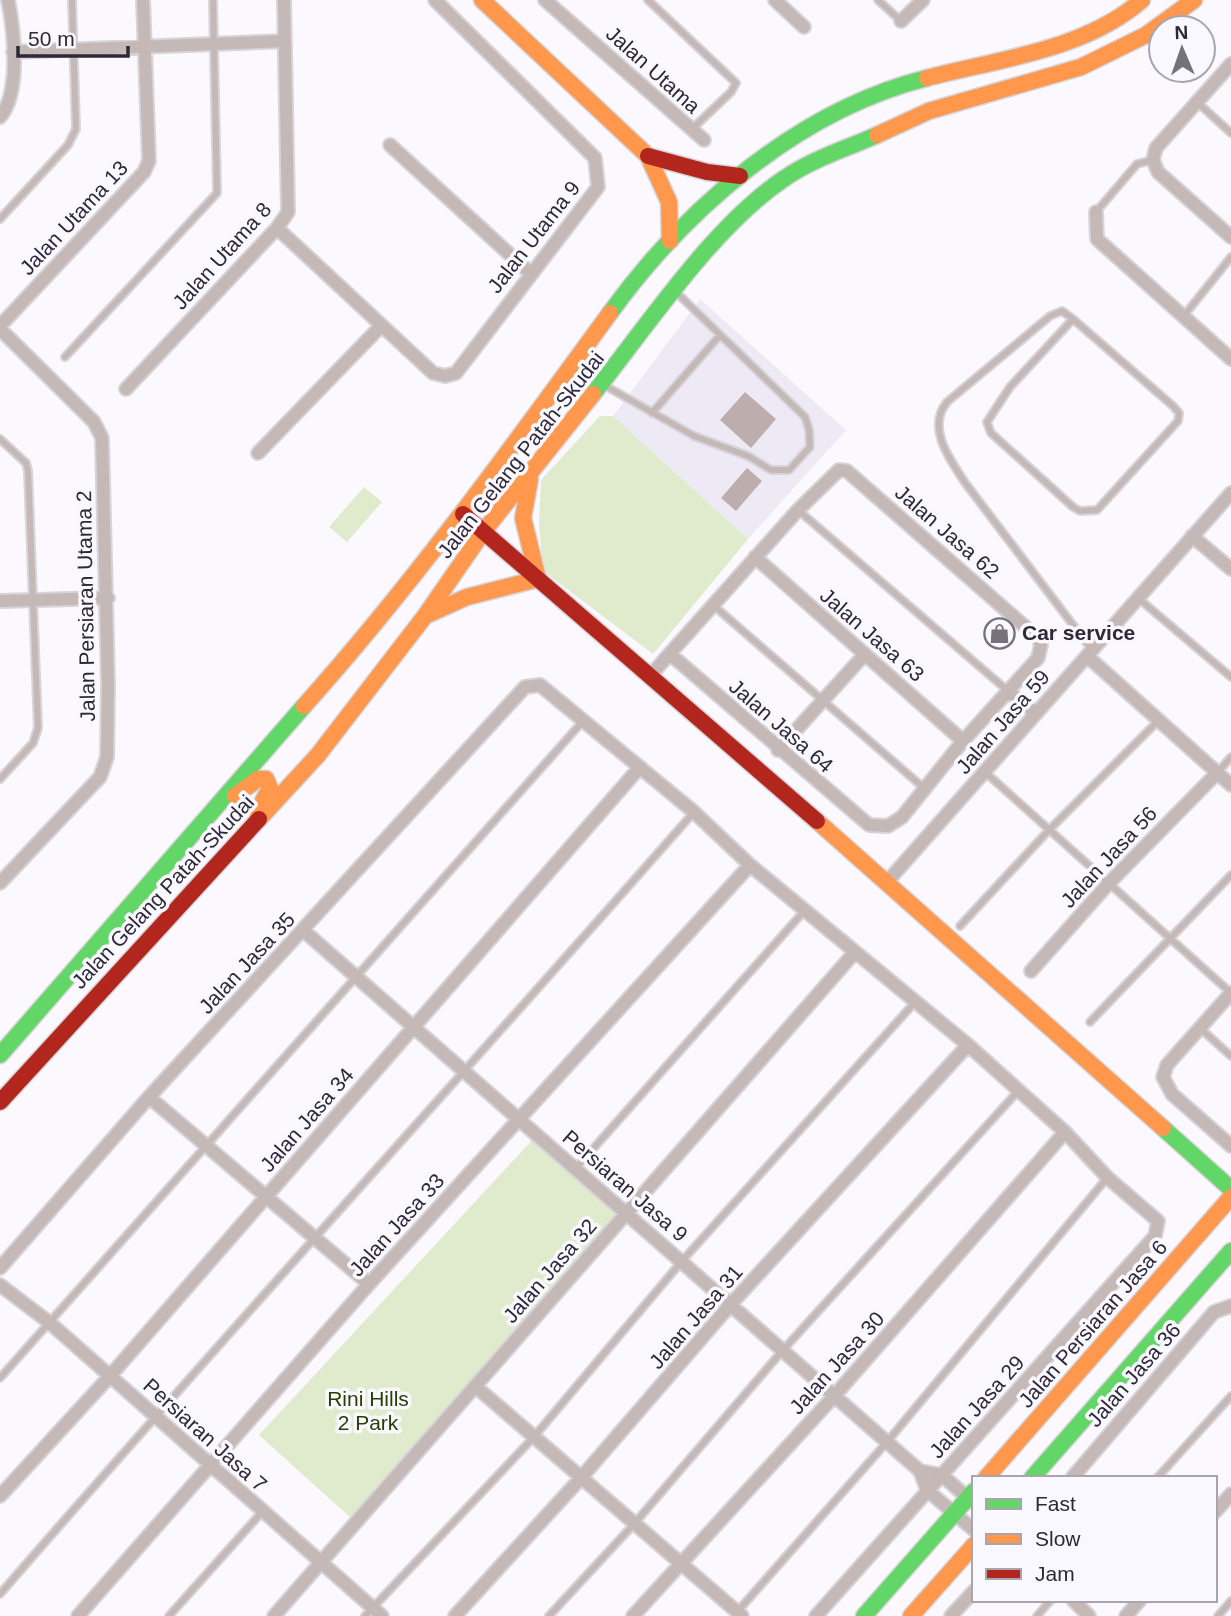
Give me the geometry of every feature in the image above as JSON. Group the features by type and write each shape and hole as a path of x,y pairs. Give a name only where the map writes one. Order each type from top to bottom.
{"main road":[{"path":"482,0 648,156 669,202 670,241"},
{"name":"Jalan Gelang Patah-Skudai","path":"0,1055 198,825 370,632 463,514 614,307 670,241 740,176 774,147 845,108 922,79 1071,41 1127,13 1142,0"},
{"name":"Jalan Gelang Patah-Skudai","path":"0,1102 318,755 425,616 483,532 677,293 724,230 751,203 787,176 929,111 1081,67 1146,35 1194,0"},
{"path":"648,156 708,172 740,176"},
{"path":"531,473 523,518 538,579"},
{"path":"463,514 887,882 1231,1189"},
{"path":"425,616 467,597 538,579"},
{"path":"198,825 258,779 266,779 270,788 264,802 231,849"},
{"name":"Jalan Persiaran Jasa 6","path":"988,1476 1231,1197"},
{"path":"1034,1476 1231,1251"},
{"path":"864,1616 954,1513 972,1498"},
{"path":"911,1616 972,1547"}],"street":[{"path":"0,117 12,95 13,52 8,0"},
{"name":"Jalan Utama 13","path":"0,328 144,172 149,161 143,0"},
{"name":"Jalan Utama 8","path":"125,389 277,228 288,212 284,0"},
{"name":"Jalan Utama 9","path":"277,228 380,327 433,373 445,376 456,373 598,187 594,158 435,0"},
{"name":"Jalan Utama","path":"545,0 704,140"},
{"path":"775,0 804,27"},
{"path":"901,21 923,0"},
{"path":"13,52 143,49 284,41"},
{"path":"1231,64 1156,148 1153,160 1158,172 1231,237"},
{"path":"390,145 530,273"},
{"path":"1096,212 1097,239 1231,359"},
{"path":"258,453 380,327"},
{"name":"Jalan Persiaran Utama 2","path":"0,328 94,422 102,438 108,598 104,768 100,777 0,883"},
{"name":"Jalan Jasa 62","path":"649,677 798,510 834,473 847,471 1038,638 1041,645 1038,658 963,741 902,817 888,826 869,825"},
{"name":"Jalan Jasa 59","path":"887,882 1231,493"},
{"path":"1192,537 1231,569"},
{"name":"Jalan Jasa 63","path":"755,557 963,741"},
{"path":"0,601 108,598"},
{"path":"1090,653 1158,721 1231,785"},
{"name":"Jalan Jasa 64","path":"670,654 778,750 869,825"},
{"path":"778,750 864,654"},
{"name":"Jalan Jasa 35","path":"0,1268 149,1097 525,687 540,685 583,721"},
{"path":"1008,691 1036,714"},
{"path":"583,721 694,812 750,865 968,1045 1065,1132 1108,1178"},
{"name":"Jalan Jasa 34","path":"0,1496 110,1376 640,767"},
{"name":"Jalan Jasa 56","path":"1031,971 1109,883 1218,772"},
{"name":"Jalan Jasa 33","path":"78,1616 212,1466 369,1283 750,865"},
{"name":"Persiaran Jasa 9","path":"304,931 920,1471 927,1490 972,1528"},
{"name":"Jalan Jasa 32","path":"274,1616 855,952"},
{"path":"1231,993 1167,1065 1165,1084 1231,1146"},
{"name":"Jalan Jasa 31","path":"455,1616 580,1479 731,1304 968,1045"},
{"path":"149,1097 265,1199 369,1283"},
{"name":"Jalan Jasa 30","path":"634,1616 835,1395 1065,1132"},
{"name":"Jalan Jasa 29","path":"816,1616 1155,1236 1158,1221 1108,1178"},
{"name":"Persiaran Jasa 7","path":"0,1285 50,1323 321,1562 373,1613"},
{"name":"Jalan Jasa 36","path":"1074,1476 1214,1312 1231,1306"},
{"path":"475,1386 738,1615"},
{"path":"920,1471 942,1475 972,1498"},
{"path":"1217,1510 1231,1494"},
{"path":"951,1616 972,1593"},
{"path":"1075,1602 1089,1616"},
{"path":"1126,1616 1138,1602"}],"lane":[{"path":"0,219 68,145 76,129 72,0"},
{"path":"65,357 217,193 214,0"},
{"path":"648,0 736,83 731,92 691,130"},
{"path":"878,0 901,21"},
{"path":"1197,102 1231,132"},
{"path":"1096,212 1137,164 1153,160"},
{"path":"1183,317 1231,257"},
{"path":"603,385 694,436 748,456 771,470 789,470 810,447 809,429 804,418 677,293"},
{"path":"1073,319 1010,387 987,422 991,433 1073,507 1087,512 1097,510 1178,421 1179,413 1073,319 1062,311 1050,316 947,402 939,413 937,425 950,460 966,484 1090,653"},
{"path":"652,412 720,335"},
{"path":"0,439 26,463 28,471 37,728 33,743 0,779"},
{"path":"798,510 1008,691"},
{"path":"1138,598 1231,677"},
{"path":"713,605 925,789"},
{"path":"0,1378 205,1145 359,977 583,721"},
{"path":"960,926 1049,830 1158,721"},
{"path":"1218,772 1231,757"},
{"path":"985,772 1231,993"},
{"path":"0,1594 154,1416 466,1072 694,812"},
{"path":"1090,1022 1172,940 1231,875"},
{"path":"576,1168 806,910"},
{"path":"373,1613 533,1438 682,1261 916,1001"},
{"path":"1200,1028 1231,1056"},
{"path":"549,1616 634,1524 783,1350 1019,1090"},
{"path":"738,1615 1108,1178"},
{"path":"1159,1476 1231,1396"},
{"path":"169,1616 262,1512"},
{"path":"1218,1616 1231,1601"},
{"path":"1037,1616 1049,1602"}],"shaded area":[{"path":"700,299 846,430 748,539 613,416"}],"green space":[{"path":"600,416 613,416 748,539 653,654 543,571 539,524 541,480"},
{"path":"364,487 382,502 347,542 329,527"},
{"name":"Rini Hills 2 Park","path":"535,1137 628,1219 353,1520 259,1435"}],"building":[{"path":"745,392 776,419 751,448 720,420"},
{"path":"747,468 762,481 736,511 721,498"}],"traffic: fast":[{"path":"610,313 674,236 749,168 834,113 880,93 927,78"},
{"path":"593,394 707,249 758,198 807,165 877,135"},
{"path":"0,1055 304,706"},
{"path":"1163,1128 1231,1189"},
{"path":"1034,1476 1231,1251"},
{"path":"864,1616 972,1493"}],"traffic: slow":[{"path":"482,0 648,156"},
{"path":"927,78 1068,42 1119,17 1142,0"},
{"path":"877,135 929,111 1081,67 1146,35 1194,0"},
{"path":"648,156 669,202 670,241"},
{"path":"304,706 424,562 610,313"},
{"path":"259,819 318,755 425,616 483,532 593,394"},
{"path":"427,615 467,597 538,579 523,518 530,479"},
{"path":"235,796 258,779 266,779 270,788 257,812"},
{"path":"817,821 1163,1128"},
{"path":"988,1476 1231,1197"},
{"path":"911,1616 972,1547"}],"traffic: jam":[{"path":"648,156 707,172 740,176"},
{"path":"463,514 817,821"},
{"path":"0,1102 259,819"}],"place":[{"name":"Car service","path":"999,633"}]}
